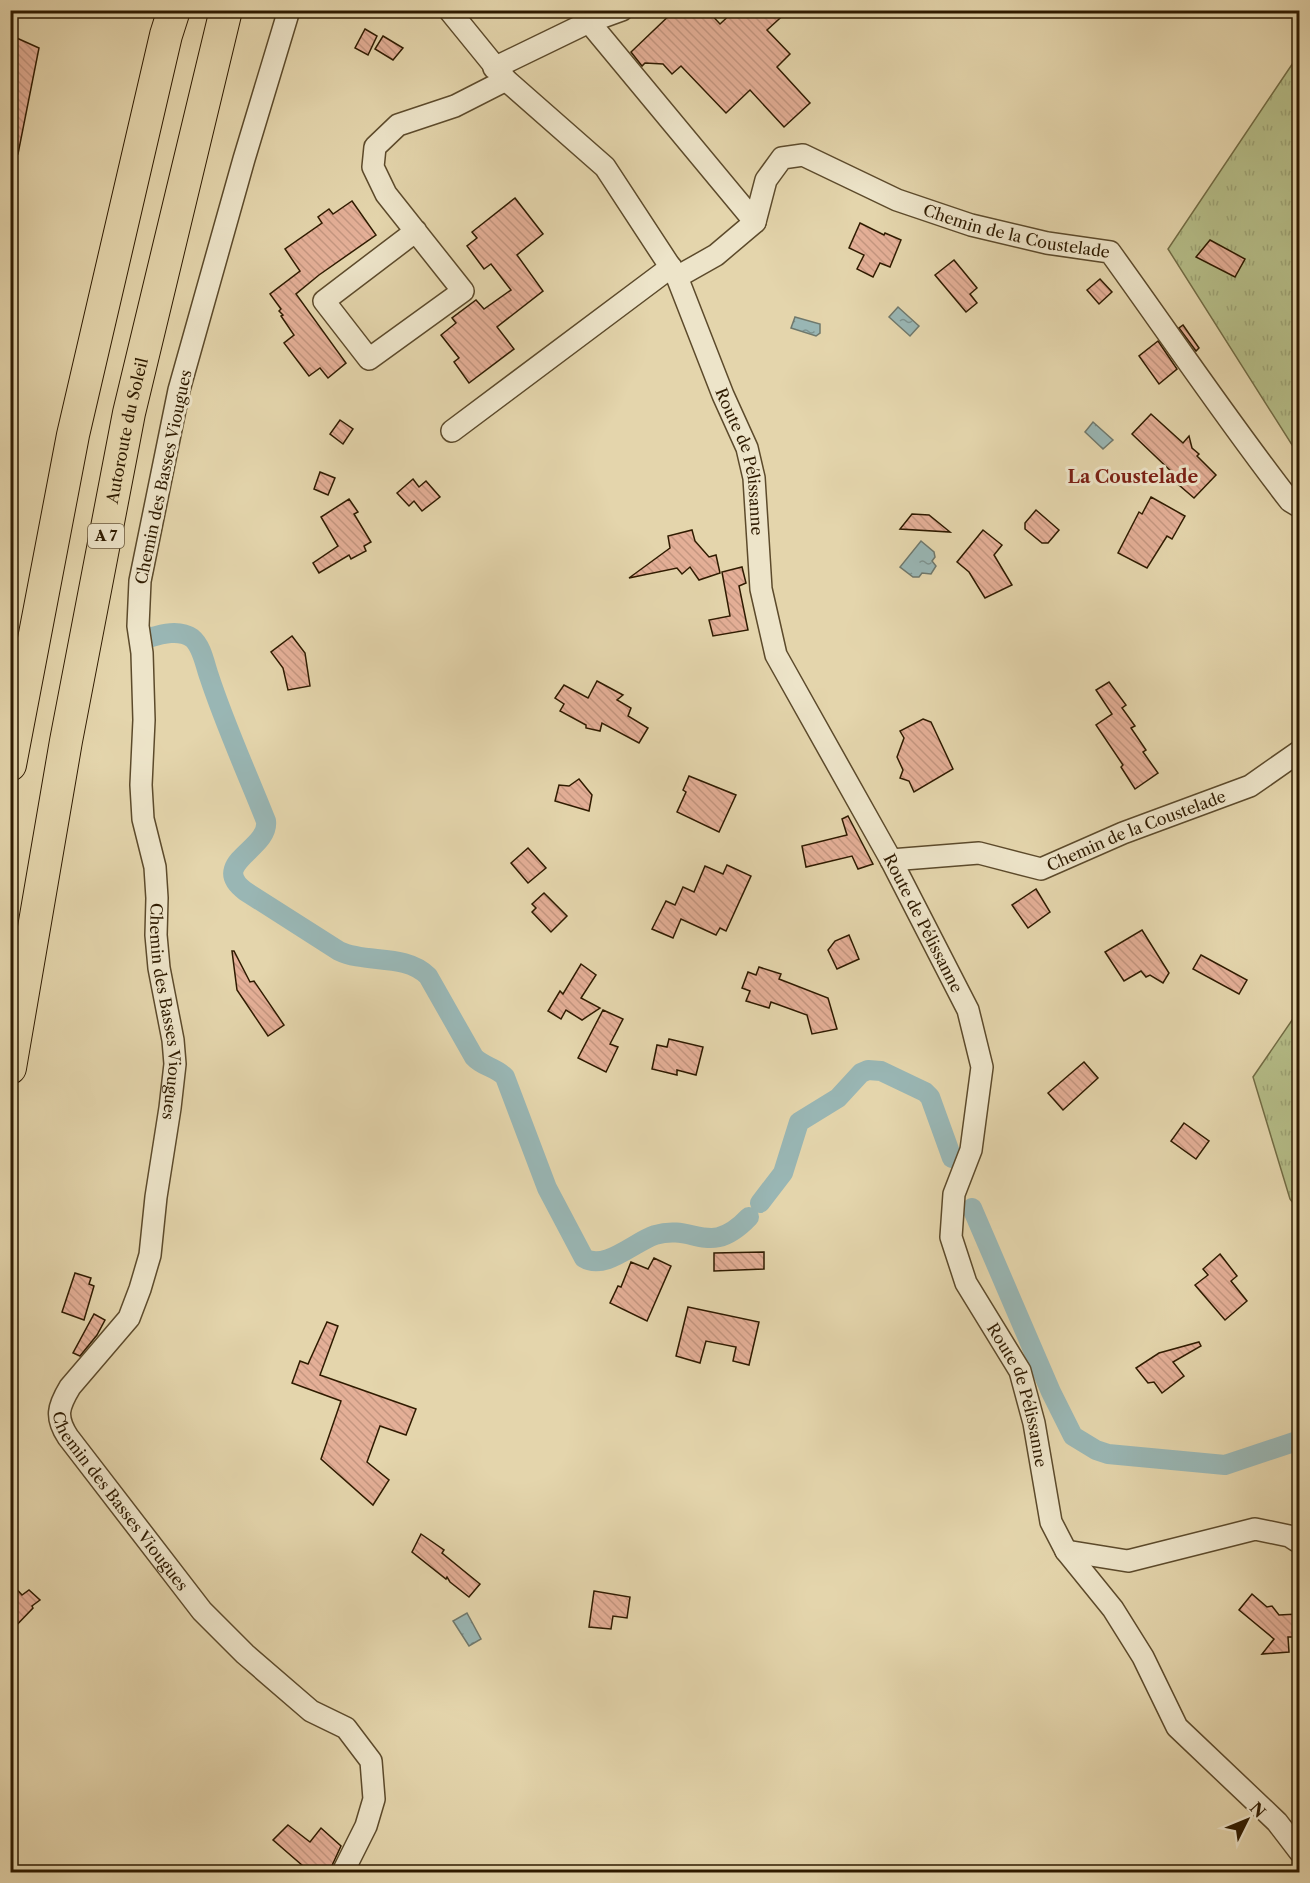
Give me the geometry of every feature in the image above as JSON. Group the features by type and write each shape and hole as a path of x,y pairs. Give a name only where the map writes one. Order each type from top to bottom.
{"highway":[{"path":"10,765 74,435 166,35 174,10"},
{"name":"Autoroute du Soleil","path":"10,1068 66,741 129,413 226,10"}],"street":[{"name":"Chemin des Basses Viougues","path":"289,10 244,159 180,390 140,581 138,626 142,653 144,720 141,785 143,819 155,867 159,968 173,1040 175,1064 150,1255 129,1318 70,1387 59,1411 60,1424 68,1437 202,1611 245,1654 311,1711 346,1728 371,1761 374,1799 366,1826 343,1872"},
{"name":"Route de Pélissanne","path":"449,10 500,74 605,167 674,272 723,395 747,448 754,478 761,589 776,655 891,860 968,1010 982,1067 971,1150 954,1194 951,1237 966,1282 1020,1371 1034,1423 1051,1522 1066,1551 1113,1608 1143,1657 1177,1727 1277,1822 1299,1852"},
{"path":"416,231 324,301 369,359 463,291 416,231 386,194 373,167 375,147 398,125 455,106 500,74 589,22 622,10"},
{"path":"452,431 674,272 716,255 755,222 589,22"},
{"name":"Chemin de la Coustelade","path":"755,222 766,180 782,158 803,155 897,200 971,225 1047,243 1110,252 1241,438 1290,501 1299,507"},
{"name":"Chemin de la Coustelade","path":"891,860 979,853 1041,869 1123,833 1250,786 1299,751"},
{"path":"1066,1551 1128,1561 1255,1529 1289,1536 1299,1543"}],"green space":[{"path":"1299,54 1299,456 1168,249"},
{"path":"1299,1010 1299,1211 1290,1199 1253,1077"}],"water":[{"path":"898,307 919,326 910,336 889,317"},
{"path":"795,317 820,324 820,333 816,336 791,328"},
{"path":"1093,422 1113,440 1103,449 1085,432"},
{"path":"921,541 934,552 935,557 932,561 936,566 931,574 922,573 919,577 913,577 900,567"},
{"path":"467,1613 481,1639 469,1646 453,1621"}],"building":[{"path":"675,10 707,10 720,24 735,10 789,10 767,30 790,54 777,67 810,103 784,127 750,90 726,113 681,66 672,74 663,64 645,63 642,66 631,52"},
{"path":"365,29 377,36 368,55 355,48"},
{"path":"10,35 39,48 18,154 10,153"},
{"path":"383,36 403,48 393,60 375,49"},
{"path":"515,198 543,234 517,255 543,291 497,327 514,349 469,383 454,362 459,358 441,335 456,323 452,318 476,300 484,309 511,290 491,264 484,269 467,246 477,238 472,232"},
{"path":"352,201 376,235 296,294 346,363 328,378 320,368 309,376 284,343 294,335 281,316 283,315 279,311 281,309 270,294 300,271 285,249 322,223 318,217 329,209 333,214"},
{"path":"860,223 884,235 885,233 901,240 890,267 880,263 873,277 857,269 864,255 849,248"},
{"path":"1210,240 1245,259 1235,277 1196,257"},
{"path":"954,260 977,288 970,294 977,303 966,312 935,275"},
{"path":"1100,279 1112,292 1099,304 1087,290"},
{"path":"1183,325 1199,348 1196,351 1179,328"},
{"path":"1158,341 1177,369 1159,384 1139,356"},
{"path":"1151,414 1183,443 1189,436 1192,448 1199,454 1197,456 1216,475 1194,498 1172,479 1176,476 1132,434"},
{"path":"340,420 353,429 343,444 330,434"},
{"path":"320,472 335,478 328,495 314,489"},
{"path":"413,479 419,487 426,481 440,497 422,511 414,501 409,506 397,493"},
{"path":"1151,497 1185,516 1172,539 1167,536 1147,568 1118,553 1139,512 1142,514"},
{"path":"349,499 358,512 354,514 371,542 364,546 366,551 351,559 349,555 319,573 313,563 338,546 321,517"},
{"path":"1036,510 1059,530 1048,543 1042,543 1025,529 1025,523"},
{"path":"912,514 929,515 950,532 900,529"},
{"path":"692,530 695,541 709,557 716,555 720,573 699,580 690,567 682,574 677,568 629,578 670,548 668,536"},
{"path":"983,530 1002,545 994,555 1012,585 985,598 969,572 957,562"},
{"path":"742,567 746,583 739,586 748,630 713,636 709,620 730,616 722,572"},
{"path":"292,636 305,653 310,686 288,690 283,668 271,652"},
{"path":"597,681 623,695 617,700 631,708 628,716 648,728 639,743 602,723 600,731 586,728 586,725 560,711 564,704 555,698 564,685 588,698"},
{"path":"1109,682 1126,705 1122,708 1135,726 1131,728 1146,750 1143,752 1158,773 1135,789 1121,767 1123,765 1096,725 1112,714 1096,690"},
{"path":"923,719 931,722 953,769 914,792 909,781 900,778 903,770 897,757 904,738 900,731"},
{"path":"689,776 736,795 719,832 677,812 686,792 683,790"},
{"path":"579,779 592,795 589,811 555,801 559,785 569,786"},
{"path":"848,816 873,864 858,869 852,856 806,867 802,846 847,835 842,819"},
{"path":"528,848 546,868 528,883 511,863"},
{"path":"727,865 751,876 726,931 720,928 716,935 681,919 673,938 652,929 666,901 675,905 683,887 694,892 705,866 723,874"},
{"path":"1036,889 1050,912 1028,928 1012,905"},
{"path":"544,893 567,916 551,932 532,912 536,908 532,904"},
{"path":"1142,930 1169,973 1163,983 1150,975 1146,977 1141,971 1124,981 1105,952"},
{"path":"849,935 859,959 837,969 828,950 835,941"},
{"path":"232,951 250,982 254,981 284,1025 268,1036 237,990"},
{"path":"1201,955 1247,980 1239,994 1193,969"},
{"path":"581,964 596,975 581,998 600,1008 582,1020 566,1010 561,1019 548,1011 560,991 563,994"},
{"path":"759,967 781,974 779,979 828,998 837,1029 812,1034 807,1015 771,1002 769,1008 746,1001 750,991 742,988 748,972 756,975"},
{"path":"603,1010 623,1019 610,1044 618,1047 606,1072 578,1058"},
{"path":"669,1039 703,1047 696,1075 677,1070 677,1075 652,1069 657,1045 667,1047"},
{"path":"1084,1062 1098,1078 1063,1110 1048,1093"},
{"path":"1184,1123 1209,1141 1196,1159 1171,1141"},
{"path":"764,1252 764,1269 714,1271 714,1253"},
{"path":"1220,1254 1237,1276 1231,1281 1247,1301 1225,1320 1195,1285 1208,1275 1203,1269"},
{"path":"654,1258 671,1266 647,1321 610,1303 618,1286 621,1287 631,1262 648,1269"},
{"path":"75,1273 91,1278 89,1284 94,1286 84,1320 62,1312"},
{"path":"688,1307 759,1322 749,1365 733,1361 736,1347 706,1341 700,1363 676,1356"},
{"path":"94,1314 105,1320 97,1335 80,1356 73,1353"},
{"path":"327,1322 338,1326 320,1375 416,1409 406,1435 380,1426 367,1462 389,1480 373,1505 321,1459 341,1401 292,1383 300,1361 308,1364"},
{"path":"1199,1342 1201,1346 1173,1362 1184,1376 1162,1393 1154,1382 1148,1383 1136,1368 1159,1353"},
{"path":"421,1534 444,1550 442,1553 480,1584 469,1597 447,1577 446,1579 412,1552"},
{"path":"10,1582 22,1595 29,1590 40,1600 10,1632"},
{"path":"594,1591 630,1597 627,1618 613,1616 611,1629 589,1627"},
{"path":"1252,1594 1267,1607 1272,1606 1279,1615 1297,1614 1299,1637 1288,1637 1289,1652 1262,1654 1274,1639 1239,1610"},
{"path":"288,1825 310,1842 321,1828 341,1846 329,1872 310,1872 273,1840"}],"waterway":[{"path":"148,638 170,633 187,635 195,641 203,656 222,713 266,821 265,831 259,840 236,864 233,872 235,881 245,891 339,951 350,955 408,964 428,976 474,1057 505,1077 547,1188 584,1258 601,1261 655,1235 681,1233 712,1238 723,1236 749,1217"},
{"path":"760,1203 783,1173 799,1122 838,1098 861,1073 868,1070 881,1071 925,1092 930,1097 952,1158"},
{"path":"972,1208 1051,1392 1073,1436 1096,1450 1108,1454 1225,1465 1300,1440"}],"district":[{"name":"La Coustelade","path":"1133,477"}]}
